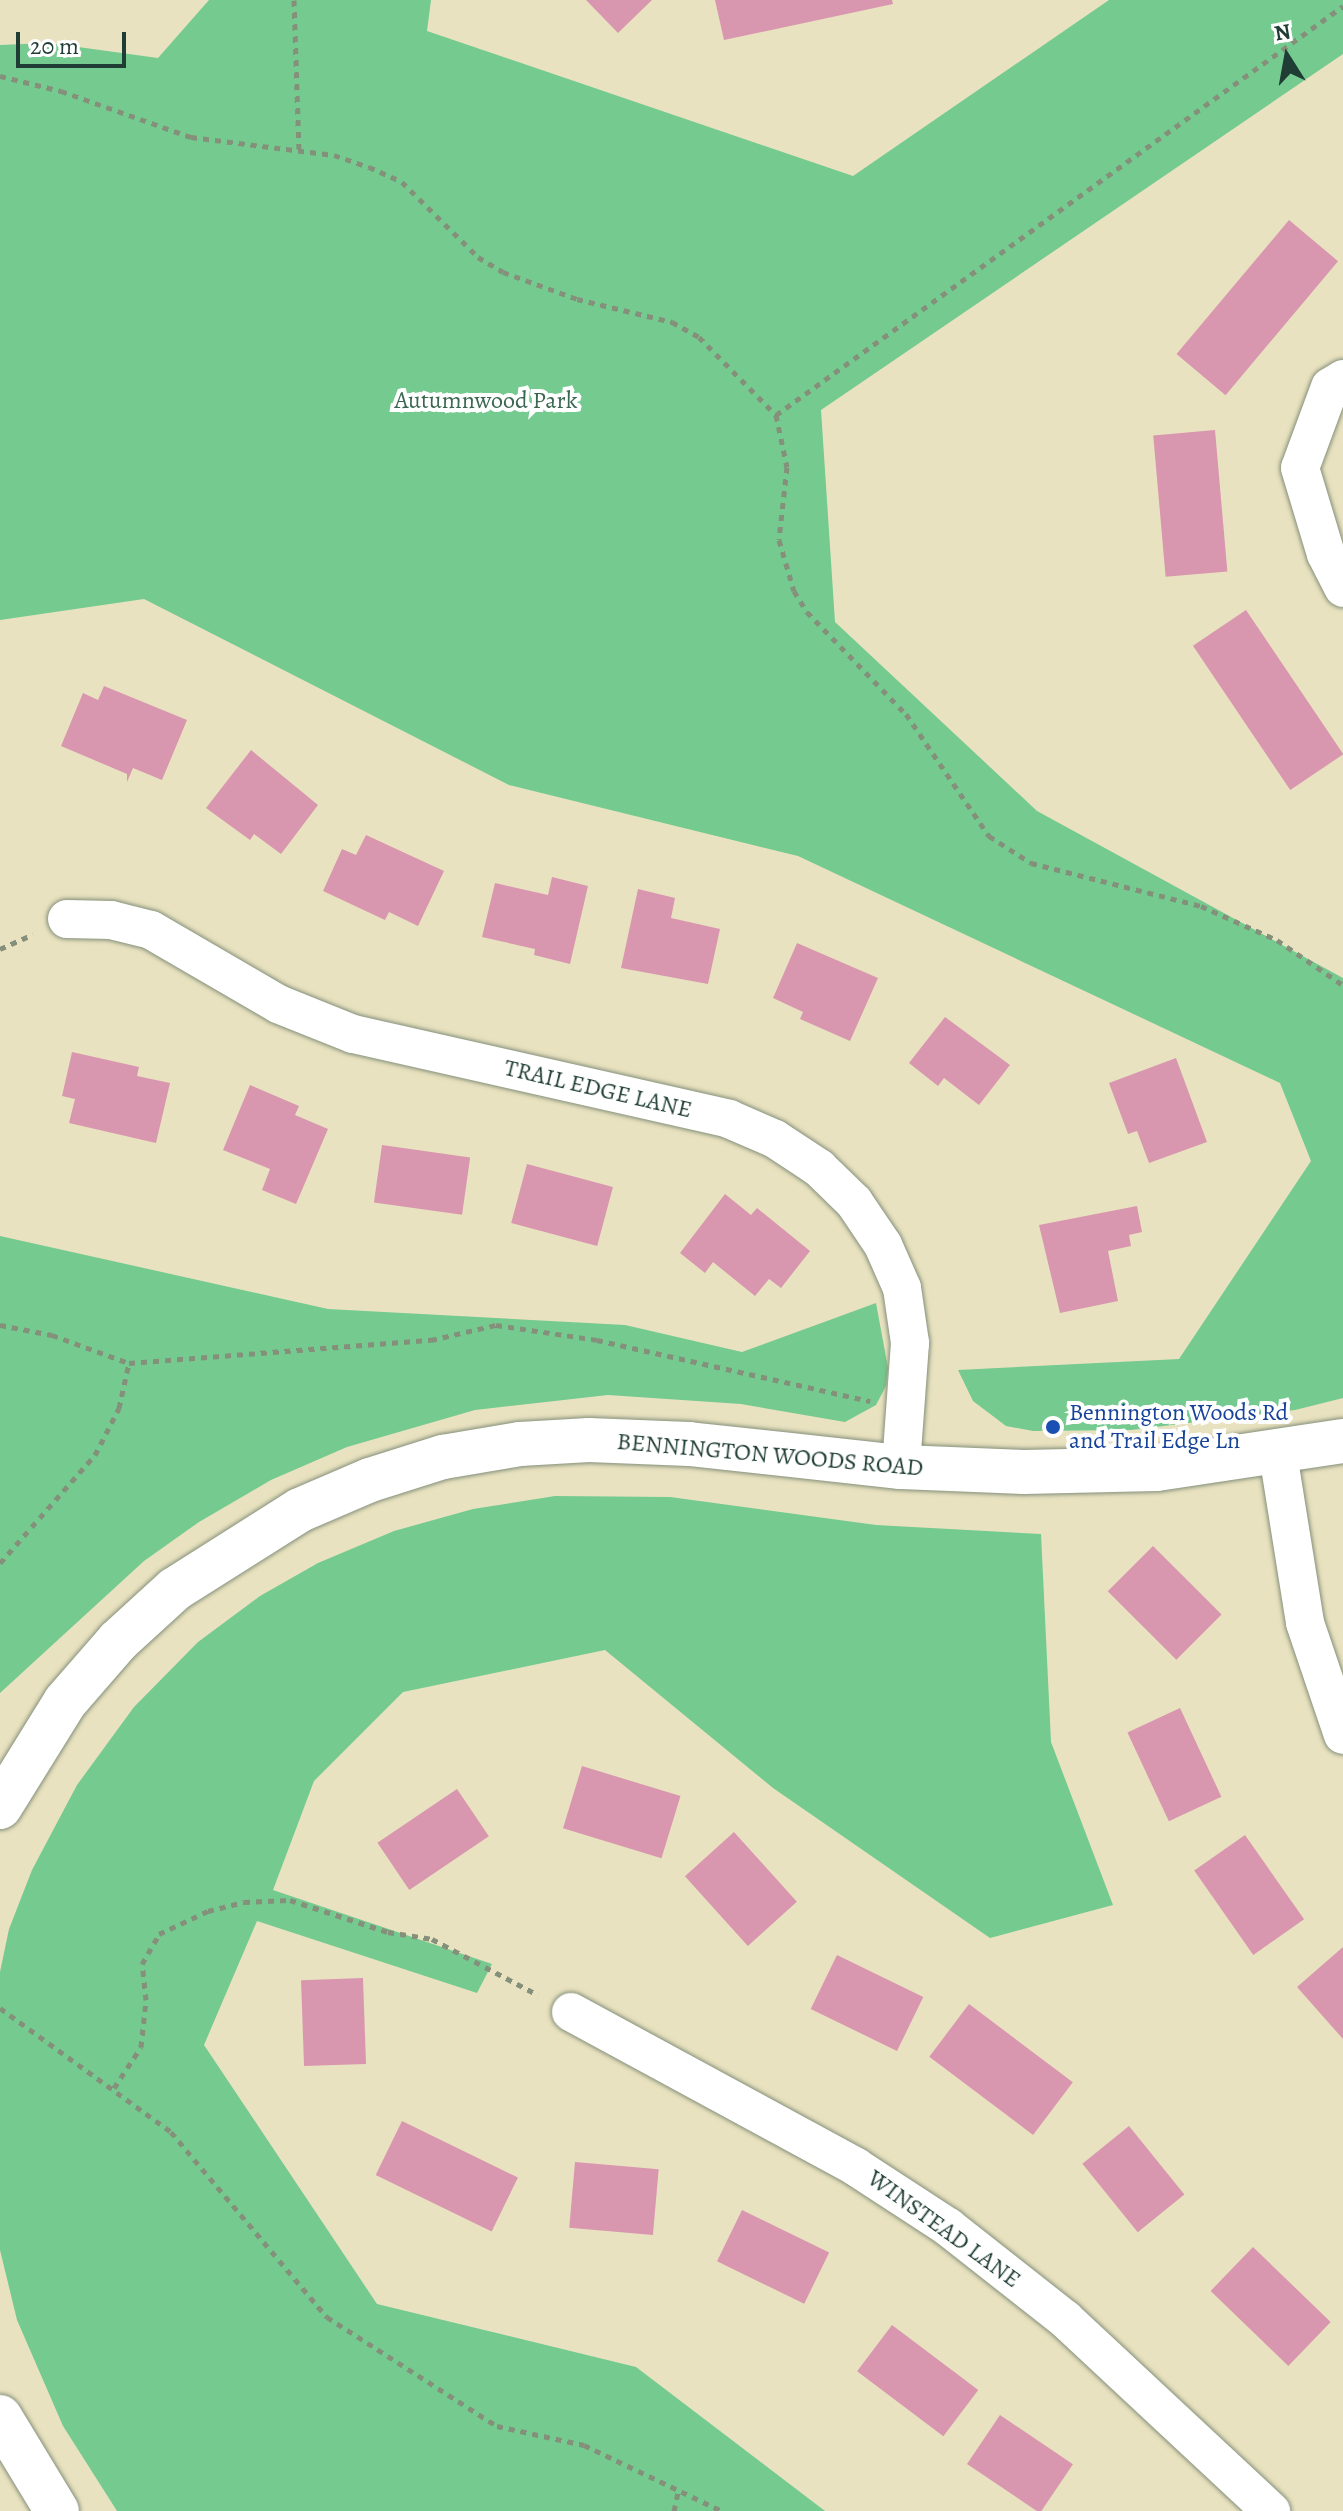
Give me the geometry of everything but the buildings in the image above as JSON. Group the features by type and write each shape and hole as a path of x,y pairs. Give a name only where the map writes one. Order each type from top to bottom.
{"street":[{"path":"1343,379 1330,387 1300,468 1334,550 1343,588"},
{"name":"TRAIL EDGE LANE","path":"67,919 111,920 151,930 278,1004 353,1034 729,1119 775,1139 819,1168 854,1202 883,1245 902,1288 910,1343 901,1467"},
{"name":"BENNINGTON WOODS ROAD","path":"0,1807 65,1702 118,1641 175,1589 287,1517 370,1480 443,1457 589,1440 689,1444 901,1467 1024,1472 1157,1469 1278,1454 1343,1441"},
{"path":"1278,1454 1305,1623 1343,1735"},
{"name":"WINSTEAD LANE","path":"571,2012 856,2167 948,2227 1065,2319 1271,2511"},
{"path":"5,2441 57,2511"}],"path":[{"path":"294,0 299,149"},
{"path":"776,415 1343,6"},
{"path":"0,76 61,91 191,137 226,145 299,149 334,155 402,182 478,257 503,272 577,299 672,322 699,337 776,415 787,467 779,540 794,591 807,612 906,714 989,836 1031,863 1201,906 1277,940 1343,985"},
{"path":"0,1325 52,1335 129,1363 431,1340 496,1325 597,1340 906,1407"},
{"path":"0,1563 95,1455 119,1408 129,1363"},
{"path":"114,2088 141,2047 146,2000 142,1964 159,1934 208,1911 244,1902 290,1900 388,1932 432,1939 571,2012"},
{"path":"0,2008 114,2088 200,2163 327,2317 497,2426 584,2445 722,2511"},
{"path":"674,2511 678,2492"}],"green space":[{"name":"Autumnwood Park","path":"209,0 431,0 427,31 853,176 1109,0 1343,0 1343,54 821,410 835,622 1037,811 1343,978 1343,1398 1295,1410 1131,1430 1033,1431 1006,1426 973,1401 958,1370 1179,1359 1311,1161 1280,1083 798,856 509,785 144,599 0,620 0,45 49,43 158,58"},
{"path":"0,1236 328,1309 625,1325 742,1352 876,1303 888,1368 886,1386 876,1405 845,1422 741,1404 608,1395 475,1410 347,1447 271,1480 199,1522 144,1561 0,1693"},
{"path":"555,1496 670,1497 876,1525 1041,1534 1051,1742 1113,1905 990,1938 773,1788 605,1650 403,1692 314,1781 273,1890 492,1964 477,1993 257,1921 204,2045 377,2304 636,2367 825,2511 117,2511 63,2426 17,2320 0,2250 0,1972 9,1929 32,1870 77,1785 134,1707 198,1642 260,1596 318,1563 394,1531 473,1509"}],"place":[{"name":"Bennington Woods Rd and Trail Edge Ln","path":"1053,1427"}]}
